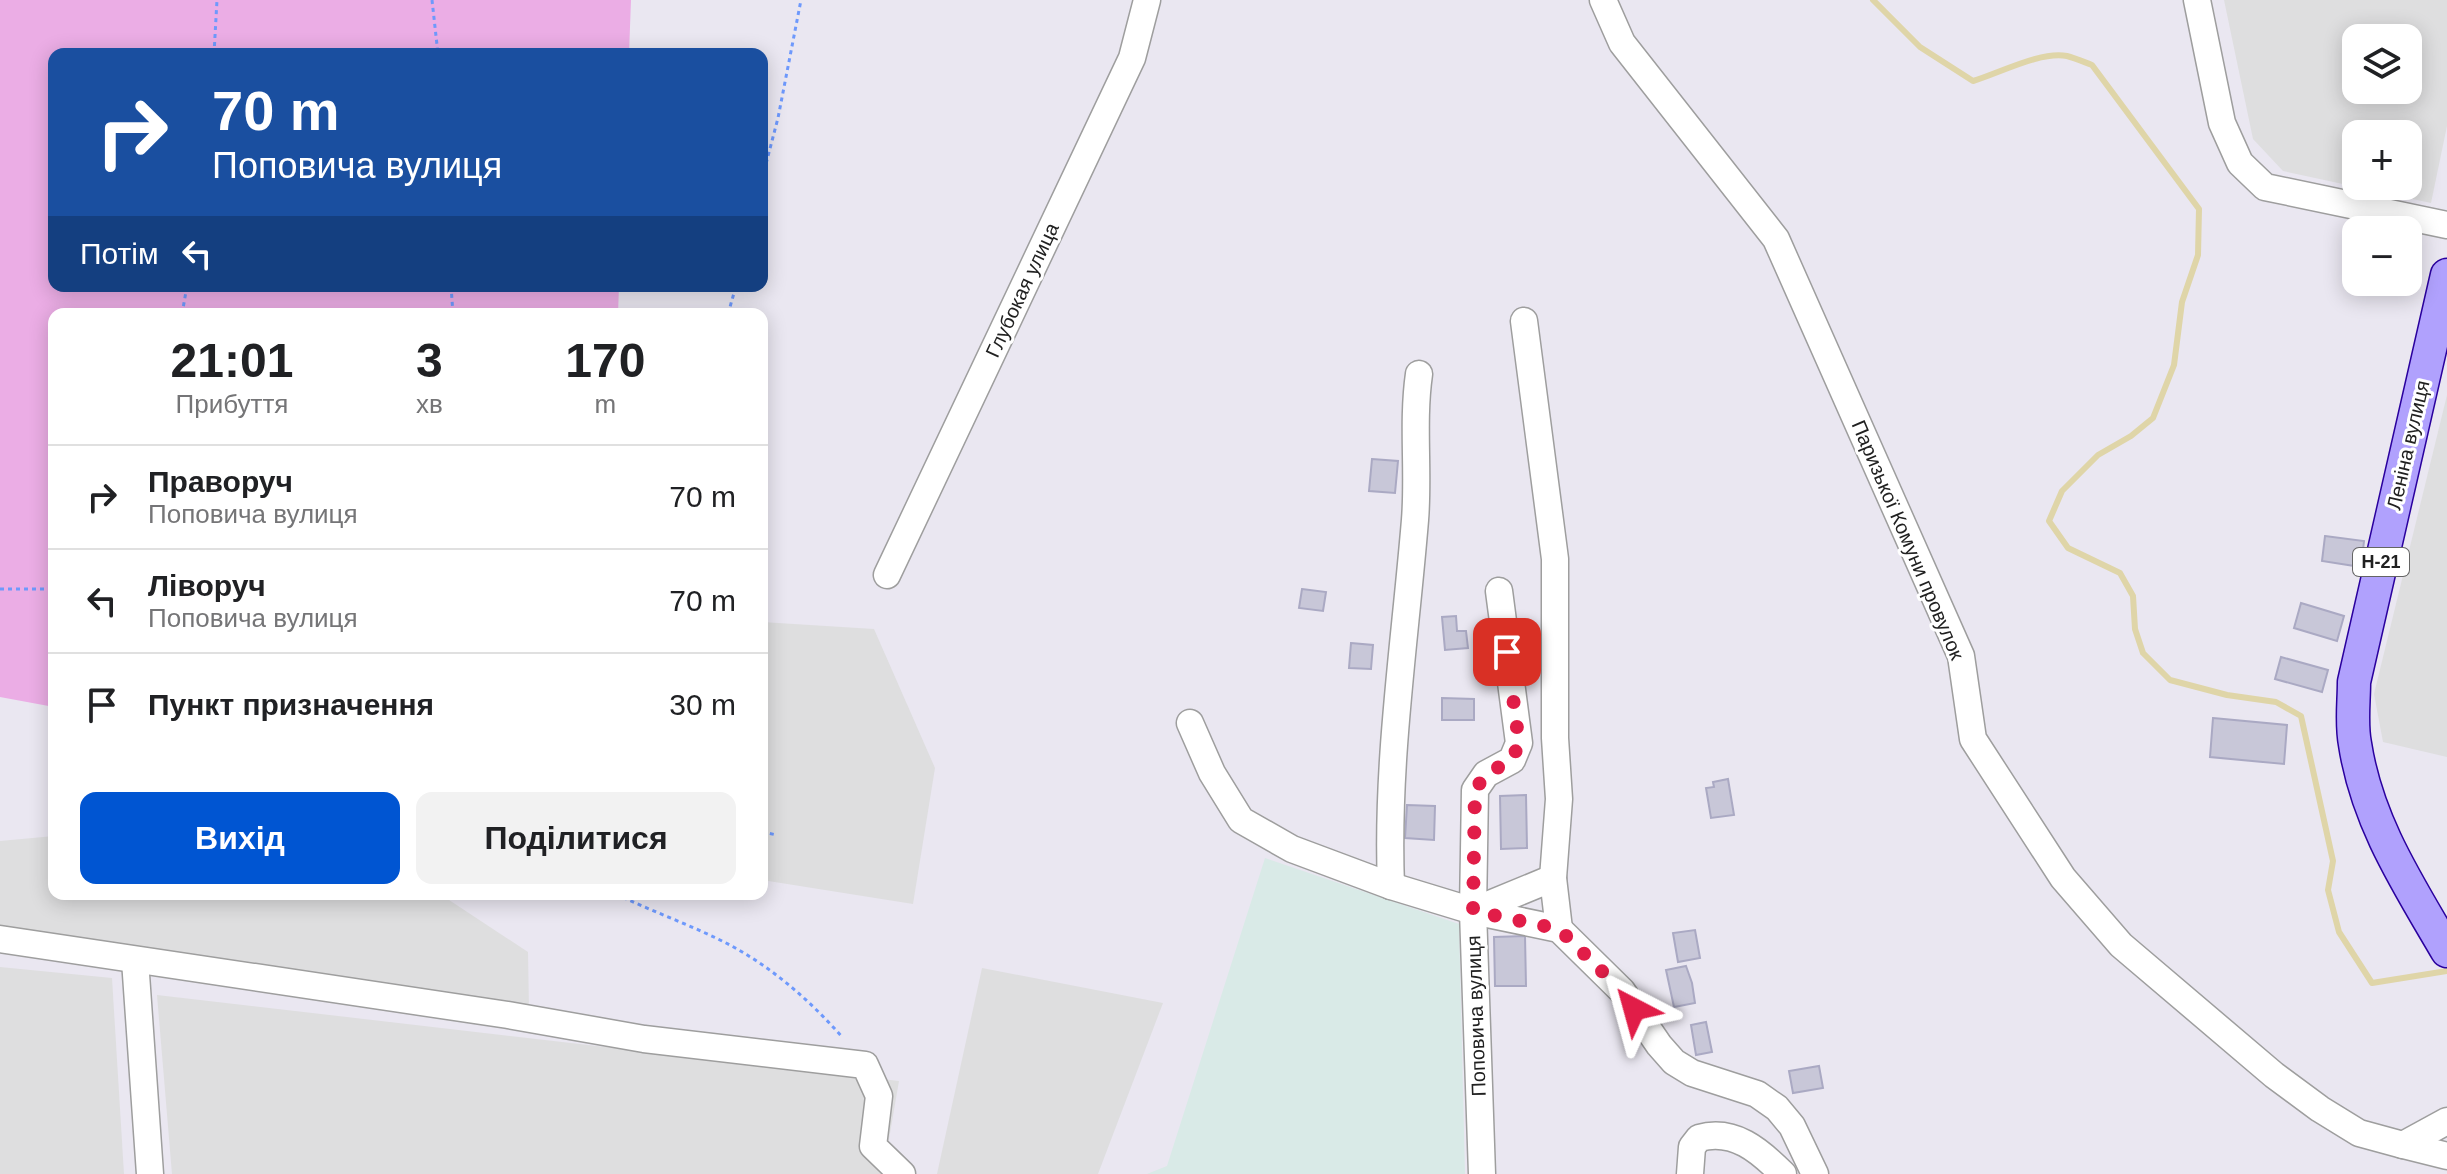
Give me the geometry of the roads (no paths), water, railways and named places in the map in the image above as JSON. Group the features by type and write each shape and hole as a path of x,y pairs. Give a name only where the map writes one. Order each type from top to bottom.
{"main road":[{"name":"Леніна вулиця","path":"2447,275 2354,682 2354,740 2366,796 2387,849 2447,951"}],"street":[{"name":"Глубокая улица","path":"887,575 1132,58 1147,0"},
{"name":"Паризької Комуни провулок","path":"1603,0 1622,43 1776,239 1961,656 1973,739 2063,878 2121,945 2274,1075 2320,1109 2359,1133 2447,1156"},
{"path":"2197,0 2222,123 2240,163 2265,187 2447,225"},
{"path":"1524,321 1555,559 1555,738 1559,799 1553,878 1559,929"},
{"path":"1391,886 1390,788 1418,481 1415,402 1419,374"},
{"name":"Поповича вулиця","path":"1482,1174 1473,911 1475,790 1486,774 1512,760 1519,743 1499,591"},
{"path":"1190,723 1212,773 1241,820 1292,849 1391,886 1473,911 1559,929 1622,991 1674,1062 1692,1073 1757,1094 1777,1108 1792,1126 1815,1174"},
{"path":"1473,911 1553,878"},
{"path":"0,939 508,1015 644,1039 865,1065 879,1096 873,1146 902,1174"},
{"path":"135,960 150,1174"},
{"path":"2403,1145 2447,1121"},
{"path":"1690,1174 1692,1147 1699,1138 1725,1135 1764,1155 1783,1174"}],"waterway":[{"path":"1873,0 1920,47 1973,81 2056,55 2092,65 2199,209 2198,255 2182,302 2174,365 2153,418 2131,436 2098,455 2062,491 2049,521 2068,548 2120,573 2133,596 2135,629 2143,653 2170,680 2227,695 2276,702 2301,716 2333,861 2328,890 2339,932 2372,983 2447,971"}]}
